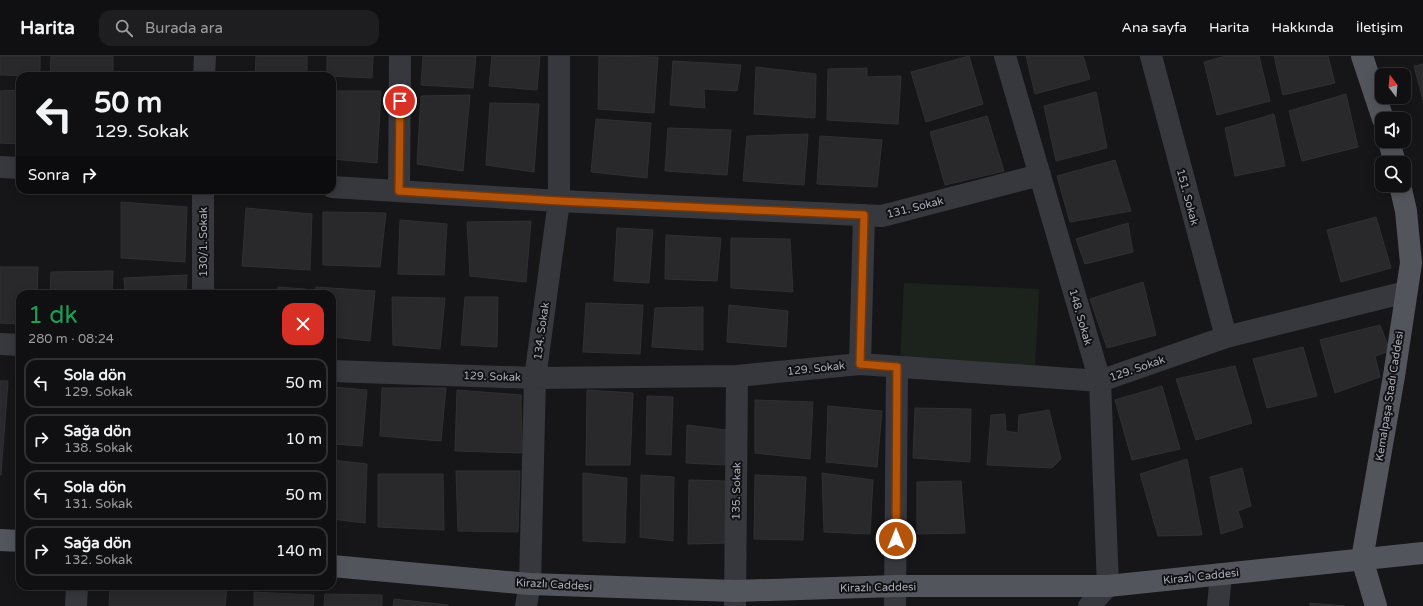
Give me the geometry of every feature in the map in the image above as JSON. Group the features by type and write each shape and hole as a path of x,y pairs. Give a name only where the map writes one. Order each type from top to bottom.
{"main road":[{"path":"1362,56 1381,112"},
{"name":"Kemalpaşa Stadı Caddesi","path":"1376,606 1362,559 1394,376 1406,292 1417,262 1402,192"},
{"path":"0,540 16,541"},
{"name":"Kirazlı Caddesi","path":"336,566 530,584 735,598 895,596 1108,586 1423,554"}],"street":[{"path":"204,72 205,56"},
{"path":"399,191 400,56"},
{"name":"134. Sokak","path":"526,606 530,584 534,378 559,201 559,56"},
{"name":"148. Sokak","path":"1005,56 1100,380 1108,586"},
{"name":"151. Sokak","path":"1150,56 1226,337"},
{"path":"0,167 16,168"},
{"name":"131. Sokak","path":"336,187 559,201 882,216 1040,175"},
{"name":"130/1. Sokak","path":"203,194 203,290"},
{"path":"860,364 864,215"},
{"name":"129. Sokak","path":"336,371 534,378 737,376 860,364 1100,380 1226,337 1406,292"},
{"path":"0,344 16,345"},
{"path":"895,596 897,367"},
{"name":"135. Sokak","path":"735,598 737,376"},
{"path":"1218,606 1221,574"},
{"path":"1089,606 1108,586"},
{"path":"76,606 77,590"}],"shaded area":[{"path":"904,283 1039,289 1035,369 900,364"}],"building":[{"path":"0,56 40,56 40,72 16,72 16,75 0,75"},
{"path":"51,56 113,56 113,72 50,72"},
{"path":"256,56 307,56 307,72 255,72"},
{"path":"327,56 373,56 372,78 336,76 336,72 327,72"},
{"path":"423,56 476,56 473,88 421,85"},
{"path":"492,56 540,56 537,90 489,86"},
{"path":"599,56 658,57 654,113 598,109"},
{"path":"969,56 983,104 926,122 911,72"},
{"path":"1026,56 1083,56 1090,79 1035,94"},
{"path":"1226,56 1259,56 1270,101 1217,115 1204,62"},
{"path":"1274,56 1328,56 1335,83 1283,95"},
{"path":"673,61 741,65 737,91 704,89 705,108 670,105"},
{"path":"1423,64 1423,100 1414,66"},
{"path":"756,67 816,74 815,118 754,114"},
{"path":"867,68 867,77 901,76 898,124 827,120 828,69"},
{"path":"16,90 16,144 0,143 0,91"},
{"path":"336,91 381,91 377,163 336,159"},
{"path":"1096,92 1107,148 1056,161 1044,106"},
{"path":"1346,94 1358,147 1302,161 1289,111"},
{"path":"470,95 463,171 417,164 421,96"},
{"path":"490,103 539,104 534,172 486,165"},
{"path":"1274,114 1285,166 1235,176 1225,128"},
{"path":"987,116 1004,171 945,185 930,132"},
{"path":"596,119 651,123 647,178 591,172"},
{"path":"668,128 731,130 727,175 665,171"},
{"path":"808,134 804,185 743,181 747,136"},
{"path":"820,136 882,140 877,187 817,184"},
{"path":"1115,160 1131,211 1070,222 1057,176"},
{"path":"121,202 187,207 185,262 121,258"},
{"path":"246,208 312,214 310,270 242,266"},
{"path":"323,212 386,213 380,267 323,265"},
{"path":"1376,217 1391,268 1341,282 1327,230"},
{"path":"400,220 447,224 444,275 398,274"},
{"path":"531,221 526,282 470,276 467,222"},
{"path":"1128,223 1133,252 1085,264 1076,239"},
{"path":"617,228 653,230 649,283 614,281"},
{"path":"666,235 721,238 717,281 665,279"},
{"path":"731,238 790,239 793,292 731,288"},
{"path":"0,267 38,267 37,290 16,290 16,324 0,323"},
{"path":"113,271 112,290 50,290 51,272"},
{"path":"187,275 186,290 125,290 124,278"},
{"path":"1143,282 1156,335 1107,348 1090,299"},
{"path":"278,287 305,289 305,290 278,290"},
{"path":"316,287 375,291 370,341 336,337 336,290 316,290"},
{"path":"392,297 445,298 440,349 393,345"},
{"path":"465,297 498,297 497,347 461,345"},
{"path":"586,303 643,305 640,354 583,352"},
{"path":"729,305 788,311 786,347 727,342"},
{"path":"703,307 703,350 652,347 655,308"},
{"path":"1380,325 1390,351 1375,356 1380,377 1335,393 1320,340"},
{"path":"1303,347 1317,396 1267,408 1253,359"},
{"path":"1235,366 1252,423 1196,440 1176,379"},
{"path":"0,381 8,381 1,475 0,475"},
{"path":"1162,386 1180,449 1132,460 1115,400"},
{"path":"336,387 367,390 362,446 336,444"},
{"path":"382,388 446,388 441,441 380,436"},
{"path":"457,390 521,395 522,453 455,451"},
{"path":"587,390 633,393 630,465 586,465"},
{"path":"647,396 673,397 671,455 646,454"},
{"path":"755,400 813,402 810,459 755,453"},
{"path":"828,406 882,411 877,467 826,462"},
{"path":"915,408 971,409 970,462 913,458"},
{"path":"1049,410 1061,459 1052,468 987,465 991,415 1005,414 1006,431 1018,433 1019,415"},
{"path":"687,425 726,430 726,465 686,463"},
{"path":"1187,459 1202,535 1158,536 1140,474"},
{"path":"336,460 367,464 365,523 336,519"},
{"path":"1242,468 1251,506 1238,511 1243,527 1221,534 1210,477"},
{"path":"456,471 520,471 518,532 458,531"},
{"path":"583,473 627,478 625,543 583,541"},
{"path":"822,473 873,480 870,534 824,532"},
{"path":"378,474 443,474 444,530 378,527"},
{"path":"641,475 674,477 673,541 640,537"},
{"path":"755,475 806,477 803,540 754,539"},
{"path":"689,480 726,481 727,543 688,544"},
{"path":"961,481 965,533 917,534 917,482"},
{"path":"110,590 227,590 225,606 109,606"},
{"path":"254,592 314,595 313,606 254,606"},
{"path":"325,594 382,595 382,606 324,606"},
{"path":"394,599 448,605 448,606 393,606"},
{"path":"1310,603 1345,606 1310,606"}],"route":[{"path":"400,101 399,191 559,201 864,215 860,364 897,367 896,539"}]}
